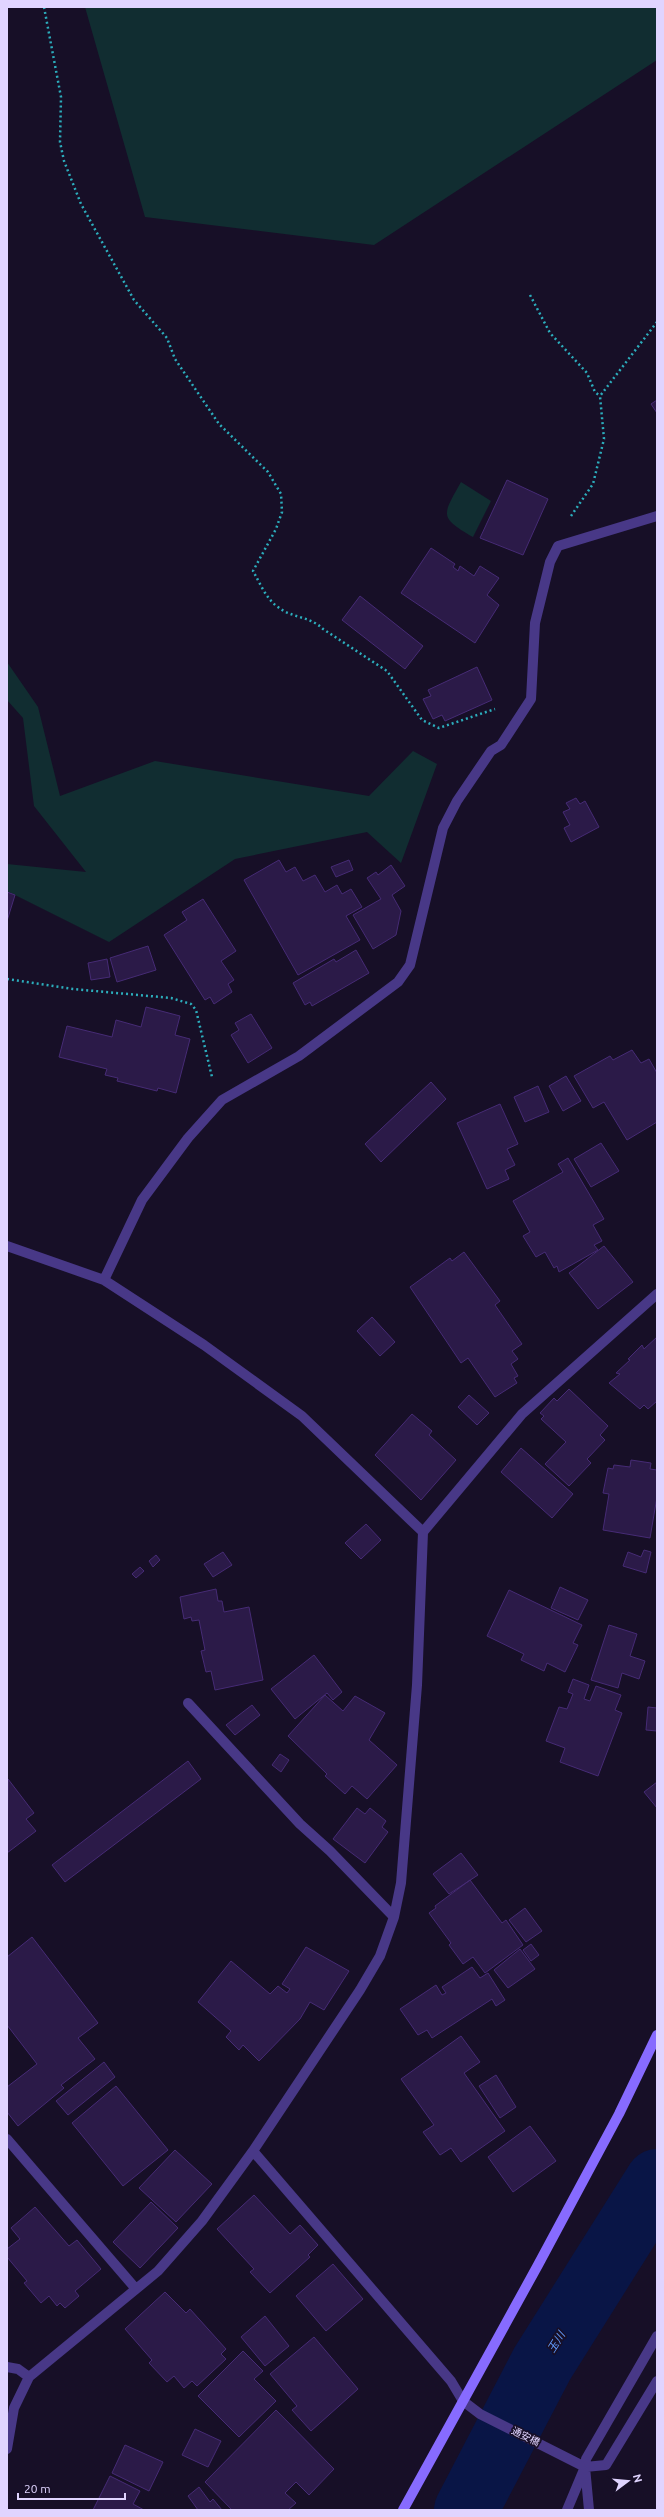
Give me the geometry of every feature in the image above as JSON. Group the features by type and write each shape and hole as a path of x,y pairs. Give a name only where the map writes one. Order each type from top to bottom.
{"street":[{"path":"104,1280 142,1200 188,1138 222,1100 299,1056 398,982 410,965 443,828 457,801 491,751 501,745 531,699 535,623 550,562 558,546 657,516"},
{"path":"7,1246 104,1280 204,1345 302,1416 423,1532"},
{"path":"7,2449 14,2408 29,2377 158,2271 202,2221 253,2151 360,1990 380,1956 394,1917 401,1883 417,1693 423,1532 522,1414 657,1294"},
{"path":"188,1703 300,1824 330,1851 394,1917"},
{"path":"403,2510 616,2120 657,2035"},
{"path":"7,2139 136,2289"},
{"path":"253,2151 451,2381 463,2401"},
{"path":"589,2510 585,2467 586,2459 657,2336"},
{"path":"7,2366 18,2369 29,2377"},
{"path":"585,2467 606,2464 657,2381"},
{"name":"通安橋","path":"463,2401 480,2414 585,2467"},
{"path":"566,2510 585,2467"}],"path":[{"path":"44,7 61,97 60,142 64,161 81,204 134,300 167,338 175,359 219,424 268,472 281,494 282,512 276,530 253,571 270,600 279,608 316,622 323,629 387,671 422,720 439,728 518,700 531,699"},
{"path":"530,295 550,333 587,373 595,392 600,396"},
{"path":"558,546 557,538 593,484 604,439 600,396 657,322"},
{"path":"7,979 73,989 171,998 191,1004 196,1010 215,1087 222,1100"}],"green space":[{"path":"85,7 657,7 657,60 374,245 145,217"},
{"path":"461,482 491,501 473,537 454,525 449,520 447,515 447,509"},
{"path":"7,662 38,707 60,796 155,761 369,796 413,751 437,764 401,863 367,832 235,859 109,942 7,891 7,864 86,872 34,806 23,718 7,700"}],"building":[{"path":"657,400 657,413 651,404"},
{"path":"507,480 548,499 523,555 480,538"},
{"path":"431,548 455,564 453,567 458,571 460,566 474,576 480,566 499,578 487,595 499,605 475,643 401,593"},
{"path":"360,596 423,646 405,669 342,620"},
{"path":"477,667 492,700 445,721 442,715 433,719 423,699 431,696 428,690"},
{"path":"576,798 580,804 585,801 599,827 571,842 564,828 570,825 563,812 570,809 566,803"},
{"path":"279,860 286,872 295,867 303,881 315,875 325,892 337,885 342,894 351,889 362,907 346,916 360,940 298,975 244,880"},
{"path":"349,860 353,870 336,877 331,867"},
{"path":"391,865 405,886 392,895 401,911 396,935 373,949 353,915 381,899 367,878 376,872 378,875"},
{"path":"7,892 15,895 7,921"},
{"path":"203,899 236,951 221,961 234,980 228,984 232,992 214,1004 210,997 205,1000 164,935 187,920 182,912"},
{"path":"148,946 156,970 117,982 110,958"},
{"path":"356,950 369,973 312,1006 310,1002 305,1005 293,983 334,959 336,962"},
{"path":"107,959 110,977 91,980 88,963"},
{"path":"146,1007 180,1016 175,1035 190,1039 176,1093 158,1088 157,1091 117,1081 118,1078 105,1075 107,1069 59,1057 67,1026 112,1037 116,1020 141,1027"},
{"path":"251,1014 272,1048 248,1063 231,1035 239,1030 235,1023"},
{"path":"632,1050 641,1063 649,1059 657,1073 657,1122 627,1140 604,1102 593,1108 574,1076 610,1056 613,1060"},
{"path":"566,1076 581,1101 563,1111 549,1086"},
{"path":"431,1082 446,1099 381,1162 365,1144"},
{"path":"538,1086 549,1112 525,1122 514,1097"},
{"path":"500,1104 518,1144 507,1149 515,1165 505,1170 509,1179 487,1189 457,1123"},
{"path":"601,1143 619,1171 591,1187 574,1159"},
{"path":"568,1158 604,1219 593,1225 602,1241 594,1245 598,1250 559,1272 557,1266 554,1268 545,1252 536,1257 523,1236 530,1232 513,1201 563,1172 558,1164"},
{"path":"604,1246 633,1282 598,1309 569,1273"},
{"path":"464,1252 500,1301 495,1305 522,1344 512,1351 518,1359 511,1364 518,1376 514,1378 517,1383 495,1397 468,1358 461,1363 410,1287 450,1258 452,1261"},
{"path":"372,1317 395,1342 380,1356 357,1331"},
{"path":"657,1337 657,1401 648,1409 644,1405 640,1409 609,1383 620,1374 616,1373 630,1360 628,1359 642,1345 644,1349"},
{"path":"569,1389 608,1426 600,1435 605,1440 587,1459 591,1463 569,1486 545,1464 566,1442 541,1419 544,1416 540,1413 554,1398 557,1401"},
{"path":"469,1395 489,1413 477,1425 458,1407"},
{"path":"412,1414 432,1431 429,1435 456,1460 421,1500 375,1455"},
{"path":"521,1448 573,1494 552,1518 501,1472"},
{"path":"631,1460 651,1463 650,1469 657,1470 657,1497 650,1538 603,1530 609,1494 603,1493 608,1468 613,1469 614,1465 630,1467"},
{"path":"366,1524 381,1540 361,1559 345,1543"},
{"path":"644,1550 651,1552 646,1573 623,1566 628,1552 641,1557"},
{"path":"223,1552 232,1565 213,1577 204,1564"},
{"path":"156,1555 160,1560 153,1567 149,1561"},
{"path":"140,1567 144,1571 136,1578 132,1574"},
{"path":"560,1587 588,1600 578,1620 551,1608"},
{"path":"216,1589 218,1601 222,1601 224,1612 249,1607 263,1680 215,1690 211,1671 206,1672 201,1651 205,1650 199,1620 192,1621 191,1617 184,1619 180,1597"},
{"path":"509,1590 582,1625 573,1643 578,1645 565,1672 547,1663 544,1671 521,1660 524,1654 487,1636"},
{"path":"609,1625 637,1634 630,1656 645,1661 639,1679 622,1673 618,1688 591,1680"},
{"path":"314,1655 342,1692 333,1700 327,1693 295,1719 271,1689"},
{"path":"573,1679 589,1685 584,1699 590,1701 596,1686 621,1695 615,1710 622,1713 598,1776 560,1762 565,1748 546,1741 559,1707 567,1709 573,1694 568,1692"},
{"path":"325,1695 343,1711 355,1696 385,1713 369,1740 397,1765 367,1799 352,1786 345,1794 325,1776 327,1774 288,1736"},
{"path":"252,1705 260,1715 235,1735 226,1725"},
{"path":"648,1707 657,1708 657,1731 646,1730"},
{"path":"280,1754 289,1760 281,1772 272,1765"},
{"path":"188,1761 201,1779 65,1882 52,1865"},
{"path":"8,1779 34,1813 26,1819 36,1831 7,1853"},
{"path":"657,1782 657,1808 644,1792"},
{"path":"357,1808 365,1814 370,1808 386,1821 382,1827 388,1832 365,1863 333,1839"},
{"path":"461,1853 478,1875 449,1894 433,1874"},
{"path":"470,1880 502,1923 506,1920 523,1945 485,1973 473,1957 463,1964 449,1945 451,1943 429,1913 436,1908 435,1906"},
{"path":"525,1908 542,1931 526,1942 509,1920"},
{"path":"32,1937 98,2023 78,2038 95,2059 61,2085 64,2088 18,2126 7,2112 7,2087 37,2064 7,2025 7,1957"},
{"path":"531,1944 539,1955 531,1961 523,1950"},
{"path":"306,1947 349,1971 324,2010 310,2002 300,2019 259,2061 243,2045 239,2050 226,2037 231,2031 198,2002 231,1961 270,1994 278,1986 287,1993 290,1989 282,1984"},
{"path":"520,1949 535,1969 508,1988 494,1970"},
{"path":"472,1967 480,1978 488,1973 505,2000 496,2006 492,1999 432,2038 427,2030 418,2035 400,2009 436,1985 442,1995 446,1993 442,1987"},
{"path":"461,2036 480,2062 464,2073 505,2131 461,2162 451,2148 440,2155 423,2132 434,2125 401,2079"},
{"path":"104,2062 115,2077 68,2115 56,2101"},
{"path":"496,2075 516,2107 500,2118 479,2086"},
{"path":"116,2086 168,2150 123,2186 72,2123"},
{"path":"530,2126 556,2161 513,2192 488,2157"},
{"path":"175,2150 212,2184 176,2222 139,2188"},
{"path":"254,2195 290,2234 300,2225 318,2245 308,2255 310,2257 270,2293 250,2272 254,2269 217,2229"},
{"path":"151,2202 178,2228 140,2268 113,2242"},
{"path":"35,2207 69,2246 77,2240 101,2269 75,2291 79,2296 65,2308 60,2303 57,2306 49,2296 41,2303 24,2283 27,2281 7,2257 7,2249 20,2239 11,2228"},
{"path":"333,2264 363,2299 326,2331 296,2296"},
{"path":"165,2292 186,2313 190,2309 226,2349 221,2354 226,2359 197,2386 192,2381 184,2388 174,2376 167,2382 149,2363 152,2360 125,2329"},
{"path":"265,2316 289,2346 265,2366 241,2337"},
{"path":"314,2337 358,2389 311,2431 292,2410 297,2406 270,2374"},
{"path":"243,2351 263,2371 254,2379 276,2401 239,2437 198,2396"},
{"path":"276,2410 334,2469 309,2495 296,2482 285,2493 296,2503 288,2510 232,2510 205,2482"},
{"path":"195,2429 221,2441 208,2467 182,2455"},
{"path":"125,2445 163,2462 149,2491 112,2473"},
{"path":"110,2476 140,2491 133,2504 144,2510 93,2510"},
{"path":"199,2487 210,2502 213,2499 222,2510 198,2510 188,2496"}],"waterway":[{"name":"玉川","path":"466,2510 542,2364 657,2181"}]}
